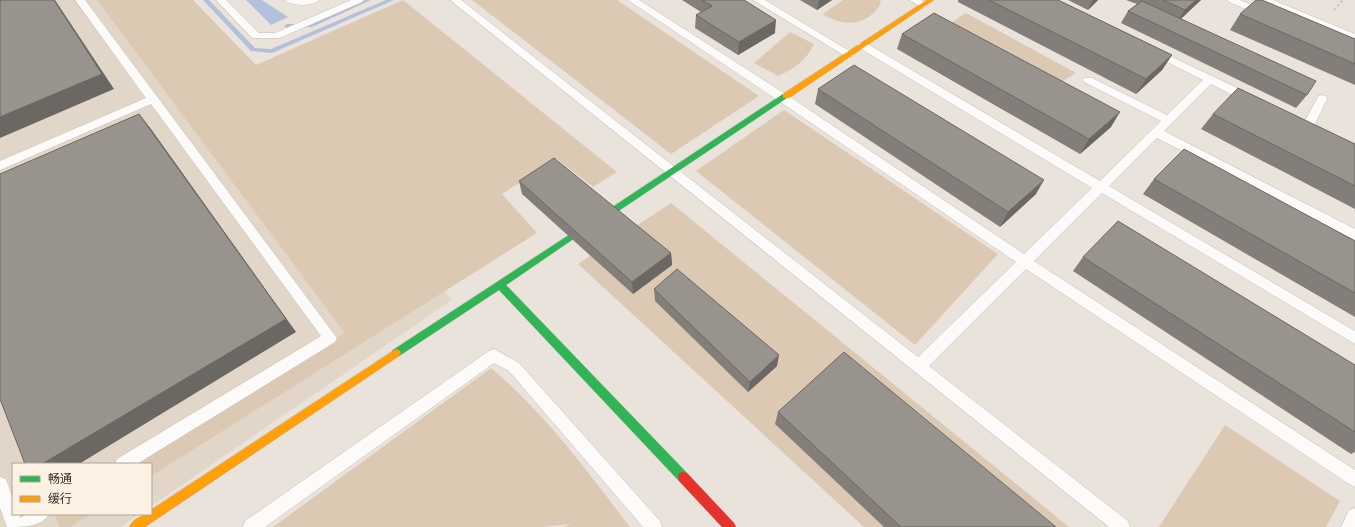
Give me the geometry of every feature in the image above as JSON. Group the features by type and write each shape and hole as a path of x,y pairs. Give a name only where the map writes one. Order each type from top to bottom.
{"street":[{"path":"608,214 927,2"},
{"path":"135,527 569,238"},
{"path":"499,284 730,527"}],"lane":[{"path":"80,0 330,338 125,463"},
{"path":"221,0 256,36 276,36 359,0"},
{"path":"290,0 295,2 315,0"},
{"path":"455,0 1122,527"},
{"path":"632,0 783,98 1025,262 1355,480"},
{"path":"758,0 849,54"},
{"path":"914,0 927,2"},
{"path":"1232,0 1276,18"},
{"path":"1265,0 1355,38"},
{"path":"862,45 1355,338"},
{"path":"1146,48 1259,103"},
{"path":"918,366 1210,79"},
{"path":"1088,80 1169,120"},
{"path":"0,166 153,99"},
{"path":"1308,126 1322,99"},
{"path":"1156,132 1355,235"},
{"path":"251,527 494,355 514,367 654,527"},
{"path":"0,485 14,527"},
{"path":"20,527 39,515"},
{"path":"1349,527 1355,516"}],"shaded area":[{"path":"0,0 192,0 452,300 152,505 152,463 12,463 12,515 138,515 121,527 0,527"},
{"path":"97,0 193,0 256,65 403,0 617,172 593,187 557,159 502,194 537,233 152,475 152,463 138,463 345,333"},
{"path":"472,0 617,0 759,96 671,154"},
{"path":"843,0 880,0 881,3 876,11 862,20 855,22 847,23 839,21 823,14"},
{"path":"966,13 1076,73 1055,86 945,27"},
{"path":"790,32 814,44 799,64 778,76 754,63"},
{"path":"784,110 998,254 915,345 696,171"},
{"path":"671,203 1069,527 864,527 578,264"},
{"path":"491,368 511,385 565,443 630,527 563,527 571,524 543,527 273,527"},
{"path":"1225,425 1340,501 1326,527 1159,527"},
{"path":"55,515 89,515 70,527 59,527"}],"water":[{"path":"246,0 262,0 288,17 271,25"}],"building":[{"path":"0,0 54,0 102,74 0,117"},
{"path":"702,0 744,0 776,20 739,42 696,15 712,6"},
{"path":"989,0 1058,0 1172,55 1146,79"},
{"path":"1163,0 1196,0 1185,10"},
{"path":"1256,0 1262,0 1355,39 1355,64 1240,14"},
{"path":"1142,1 1316,81 1307,95 1128,11"},
{"path":"934,13 1120,112 1089,139 902,34"},
{"path":"854,65 1044,180 1008,212 818,89"},
{"path":"1238,88 1355,144 1355,186 1213,114"},
{"path":"139,114 286,319 44,463 25,463 0,399 0,174"},
{"path":"1184,149 1355,241 1355,293 1154,179"},
{"path":"554,158 671,253 632,282 519,181"},
{"path":"1118,221 1355,365 1355,432 1083,257"},
{"path":"677,269 779,355 750,382 654,289"},
{"path":"844,352 1056,527 901,527 778,412"}],"waterway":[{"path":"206,0 253,50 272,51 391,0"},
{"path":"287,26 310,26 368,0"}],"traffic: fast":[{"path":"608,214 786,96"},
{"path":"396,353 569,238"},
{"path":"499,284 683,477"}],"traffic: slow":[{"path":"786,96 931,0"},
{"path":"135,527 396,353"}],"traffic: jam":[{"path":"683,477 730,527"}]}
